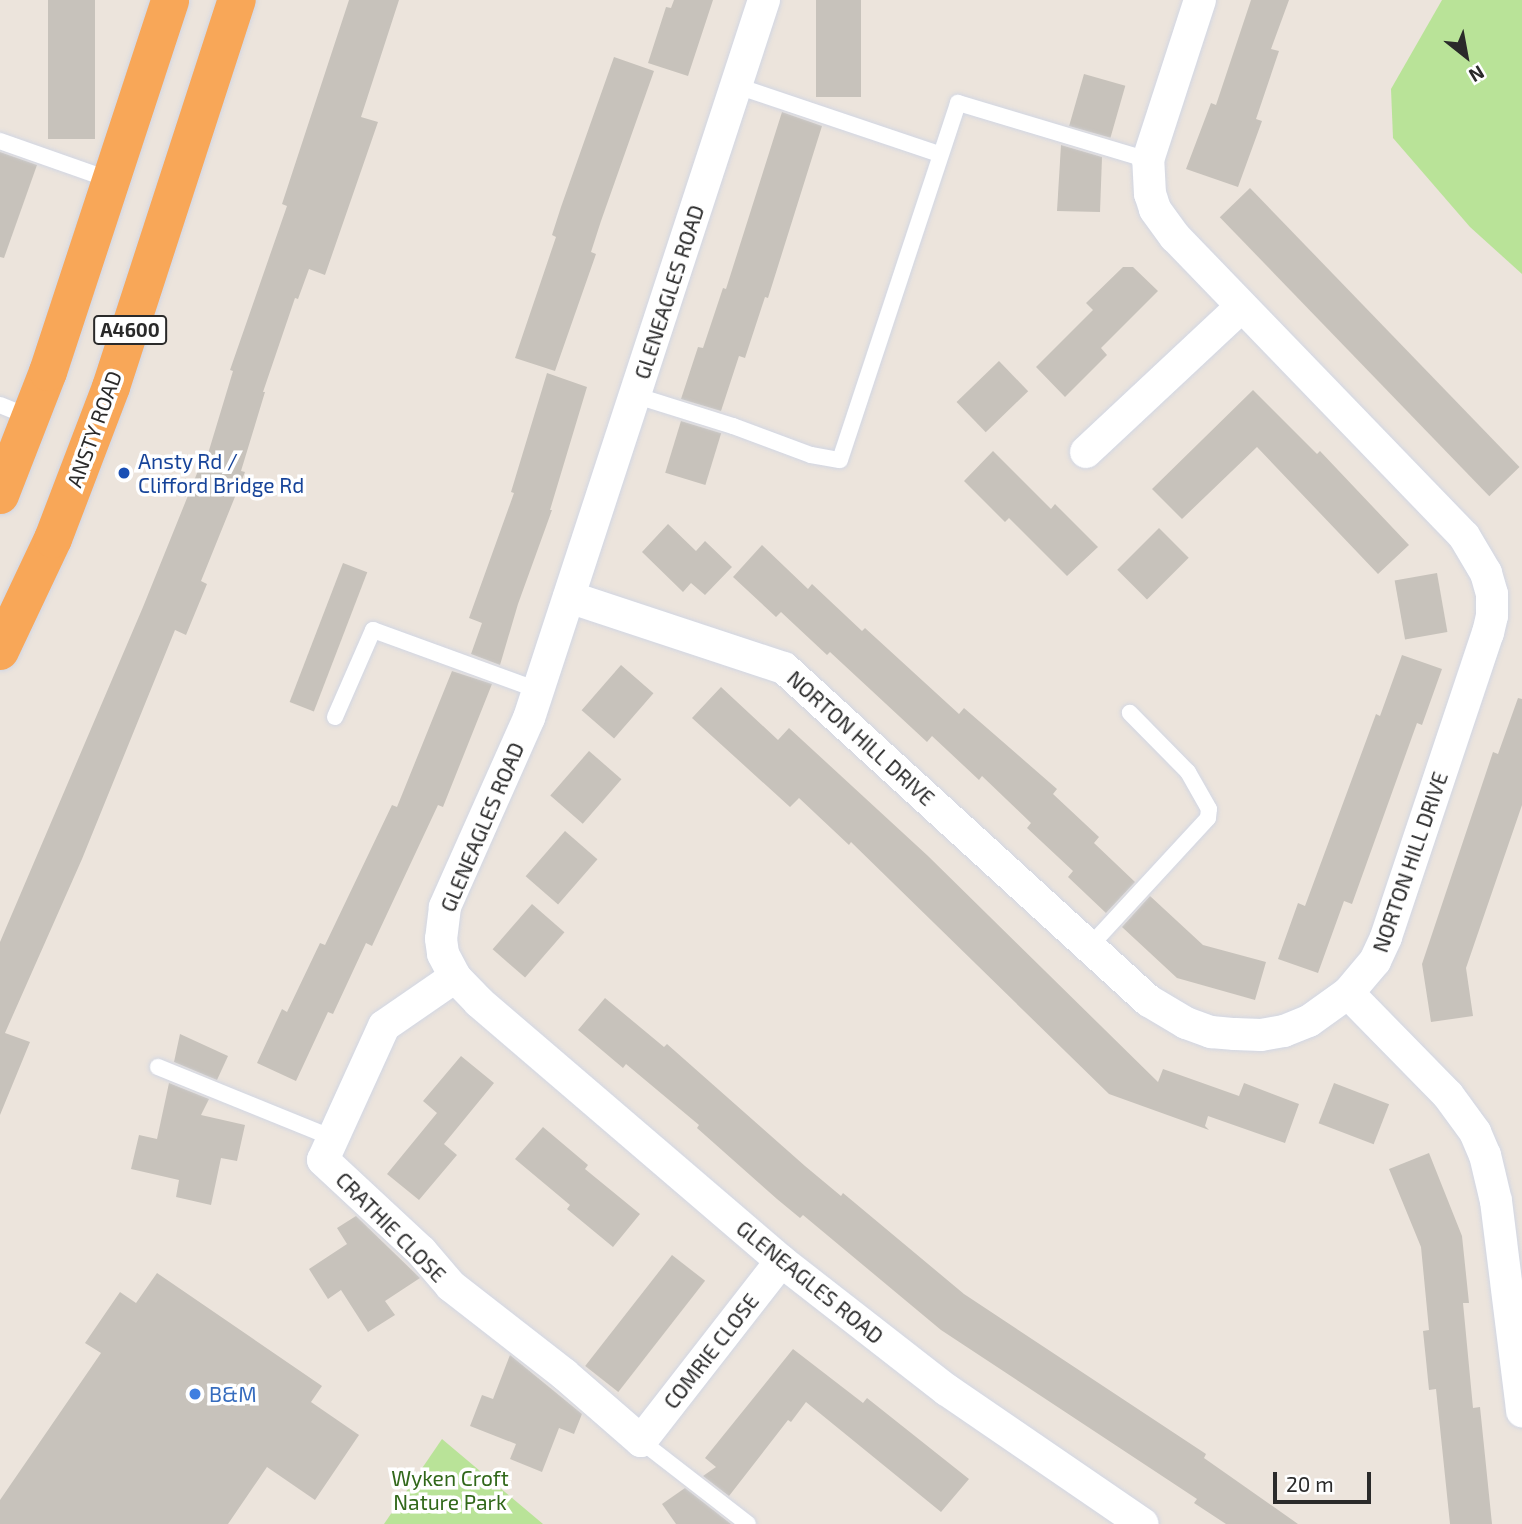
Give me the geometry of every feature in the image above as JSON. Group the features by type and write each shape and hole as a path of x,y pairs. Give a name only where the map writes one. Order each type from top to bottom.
{"highway":[{"name":"A4600","path":"0,495 15,411 111,180 170,0"},
{"name":"ANSTY ROAD","path":"0,652 53,539 111,387 237,0"}],"street":[{"name":"GLENEAGLES ROAD","path":"764,0 538,690 509,763 445,907 441,939 443,954 455,977 479,1002 782,1261 947,1391 1123,1519"},
{"name":"NORTON HILL DRIVE","path":"569,597 784,668 1149,1001 1186,1023 1211,1032 1261,1035 1284,1031 1309,1021 1348,993 1375,961 1386,937 1488,633 1492,616 1492,594 1477,554 1464,536 1163,223 1150,194 1148,160 1200,0"},
{"path":"1086,452 1241,307"},
{"name":"CRATHIE CLOSE","path":"455,977 384,1027 323,1160 421,1251 451,1286 564,1374 641,1441"},
{"path":"1348,993 1448,1095 1480,1143 1496,1201 1522,1411"},
{"name":"COMRIE CLOSE","path":"641,1441 782,1261"}],"lane":[{"path":"737,86 939,154"},
{"path":"634,395 743,429 811,456 840,460 958,103 1148,160"},
{"path":"0,141 111,180"},
{"path":"335,717 373,629 538,690"},
{"path":"1090,946 1208,818 1209,809 1188,772 1130,713"},
{"path":"158,1067 333,1138"},
{"path":"641,1441 748,1524"}],"green space":[{"path":"1442,0 1522,0 1522,274 1470,227 1393,138 1391,89"},
{"name":"Wyken Croft Nature Park","path":"442,1439 543,1524 384,1524"}],"building":[{"path":"48,0 95,0 95,139 48,139"},
{"path":"349,0 399,0 361,117 378,122 325,275 309,269 298,299 295,298 263,392 241,471 245,472 201,581 207,584 186,635 175,630 82,859 5,1033 30,1042 0,1115 0,942 143,607 204,456 207,457 233,371 230,370 287,206 282,204"},
{"path":"674,0 713,0 688,76 648,63 666,7 671,8"},
{"path":"816,0 861,0 861,97 816,97"},
{"path":"1251,0 1289,0 1271,49 1279,51 1256,119 1262,121 1238,187 1186,169 1211,103 1216,105"},
{"path":"614,57 654,71 601,221 591,252 596,254 555,371 515,358 556,237 552,235 561,207"},
{"path":"1084,74 1125,86 1110,138 1069,126"},
{"path":"782,112 822,126 768,298 765,297 745,358 739,356 721,411 681,399 698,347 703,348 723,288 726,289"},
{"path":"1061,145 1102,157 1100,212 1057,211"},
{"path":"0,152 37,165 4,258 0,257"},
{"path":"1250,188 1520,467 1489,496 1220,217"},
{"path":"1123,267 1133,267 1158,291 1101,348 1107,355 1065,397 1036,367 1093,310 1086,303"},
{"path":"999,361 1028,391 986,432 957,402"},
{"path":"547,373 587,387 552,510 518,604 500,665 471,654 482,623 469,618 514,493 511,492"},
{"path":"1253,390 1317,454 1320,451 1409,545 1378,574 1257,447 1182,519 1152,489"},
{"path":"681,421 721,433 705,485 665,473"},
{"path":"993,451 1051,509 1055,504 1098,547 1067,576 1009,518 1005,522 964,481"},
{"path":"668,524 696,551 705,541 732,567 705,595 691,583 683,592 642,552"},
{"path":"1159,528 1189,558 1147,599 1117,570"},
{"path":"762,545 808,589 812,584 862,631 865,628 959,714 964,708 1057,789 1053,794 1099,837 1094,843 1135,882 1106,913 1068,877 1073,871 1027,828 1031,823 982,776 979,780 932,736 927,742 830,652 827,655 781,612 776,617 733,577"},
{"path":"343,563 367,572 314,711 290,702"},
{"path":"1437,573 1447,632 1405,640 1395,580"},
{"path":"1402,655 1442,669 1422,725 1417,723 1352,904 1344,901 1318,973 1278,959 1298,903 1305,906 1376,714 1380,716"},
{"path":"621,665 653,693 614,738 582,710"},
{"path":"452,671 492,684 443,807 438,805 372,946 366,943 333,1014 328,1012 296,1081 257,1063 282,1009 287,1012 320,943 325,945 392,805 397,807"},
{"path":"721,687 778,740 789,728 928,856 1158,1082 1163,1069 1239,1096 1244,1083 1299,1104 1285,1143 1208,1116 1205,1126 1209,1130 1109,1094 851,842 849,845 799,798 790,807 692,718"},
{"path":"1518,698 1522,699 1522,805 1466,968 1473,1016 1431,1022 1422,964 1493,752 1498,754"},
{"path":"589,751 621,779 583,824 550,796"},
{"path":"565,831 597,859 558,904 526,876"},
{"path":"1150,896 1203,945 1266,962 1255,1000 1177,978 1122,927"},
{"path":"532,904 564,932 525,977 493,949"},
{"path":"605,998 664,1047 667,1044 805,1166 841,1196 843,1193 964,1294 1206,1454 1204,1458 1298,1524 1226,1524 1194,1503 1197,1499 941,1330 803,1215 800,1218 777,1199 697,1128 699,1125 626,1064 623,1068 578,1030"},
{"path":"180,1034 228,1056 217,1080 174,1062"},
{"path":"461,1056 494,1083 444,1144 457,1155 419,1200 387,1174 437,1113 423,1101"},
{"path":"169,1083 209,1099 201,1115 245,1125 237,1161 221,1158 211,1205 176,1197 179,1180 131,1169 139,1135 157,1139"},
{"path":"1334,1083 1389,1104 1374,1144 1319,1123"},
{"path":"543,1127 588,1165 585,1169 640,1214 613,1247 567,1209 570,1205 515,1159"},
{"path":"1429,1153 1462,1236 1469,1303 1463,1303 1473,1408 1480,1407 1492,1524 1450,1524 1436,1389 1429,1390 1423,1331 1429,1330 1421,1247 1389,1169"},
{"path":"356,1216 420,1278 385,1301 395,1315 368,1332 341,1290 328,1299 309,1269 347,1244 337,1228"},
{"path":"672,1255 705,1281 618,1392 585,1366"},
{"name":"B&M","path":"157,1273 322,1386 311,1402 359,1435 315,1500 267,1467 228,1524 0,1524 0,1500 101,1353 85,1343 120,1292 136,1303"},
{"path":"793,1349 863,1403 867,1398 969,1479 941,1512 806,1402 791,1422 788,1420 729,1496 703,1476 716,1467 705,1458"},
{"path":"510,1355 582,1414 574,1434 559,1428 542,1472 510,1459 516,1444 470,1426 482,1395 493,1399"},
{"path":"685,1488 731,1524 676,1524 662,1504"}],"place":[{"name":"Ansty Rd / Clifford Bridge Rd","path":"124,473"},
{"name":"B&M","path":"195,1394"}]}
